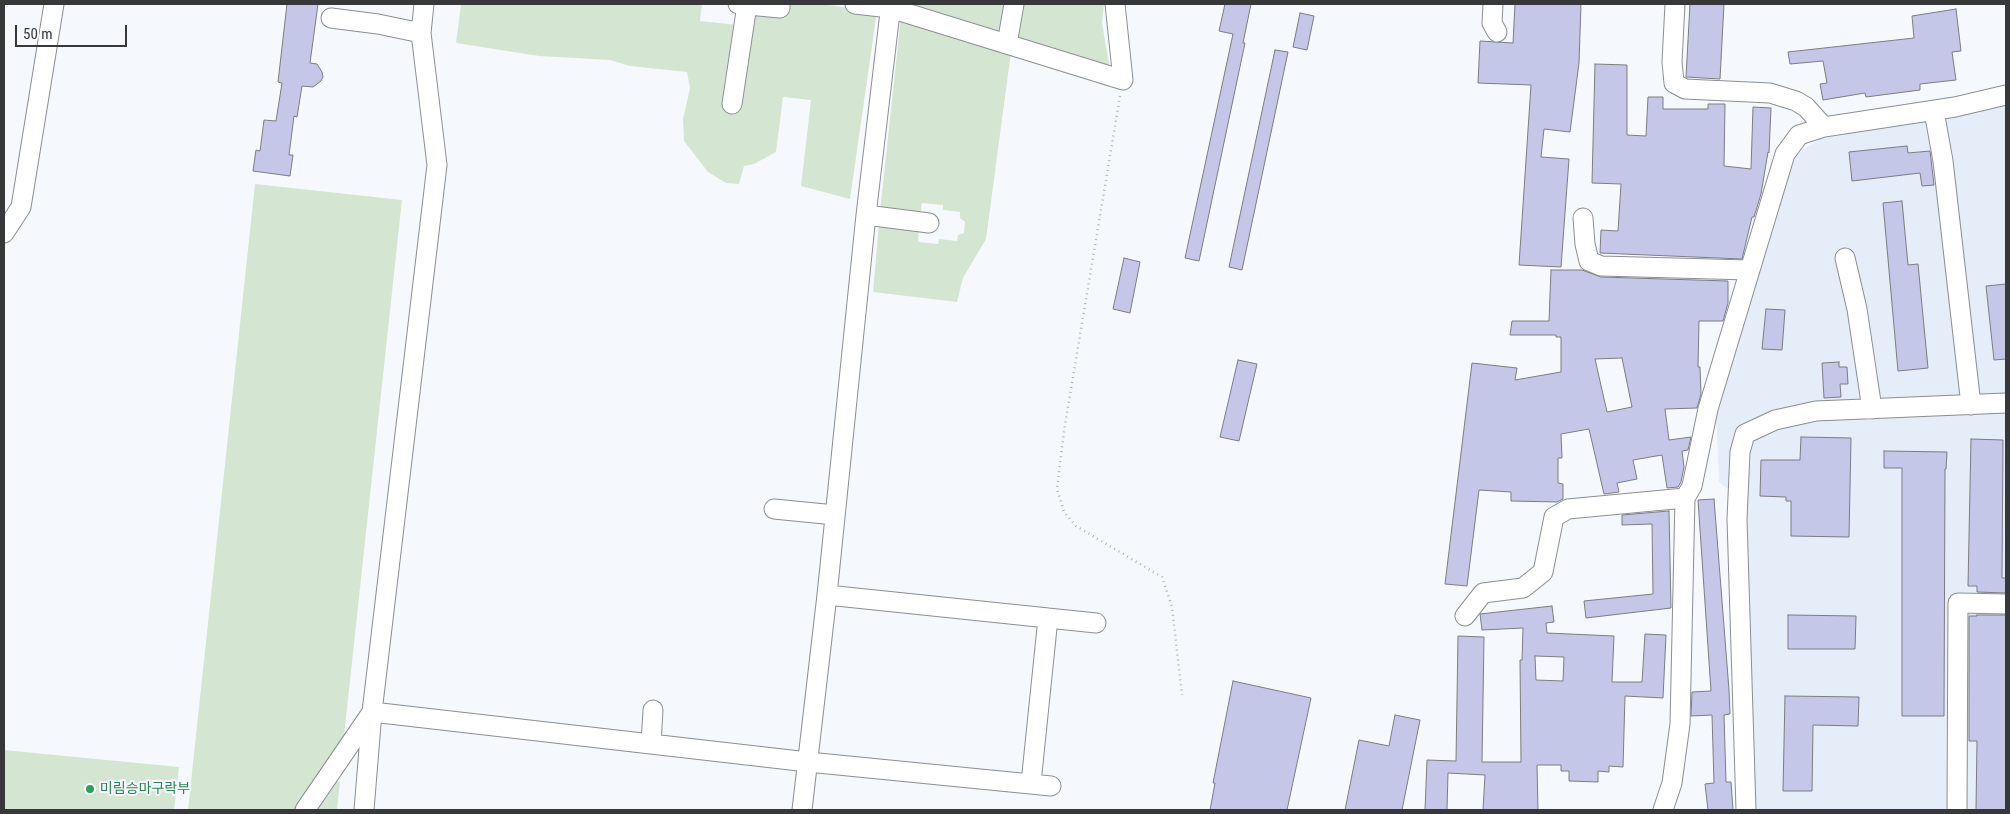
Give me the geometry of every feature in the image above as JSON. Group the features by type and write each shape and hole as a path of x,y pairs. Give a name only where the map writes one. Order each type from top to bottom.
{"street":[{"path":"4,233 22,207 54,4"},
{"path":"364,810 372,712 438,165 421,33 424,4"},
{"path":"732,104 742,4 780,8 780,4"},
{"path":"855,4 891,6 1123,80 1114,4"},
{"path":"1007,44 1014,4"},
{"path":"1493,4 1492,23 1497,32"},
{"path":"1675,4 1672,62 1674,83 1685,89 1770,93 1796,101 1806,107 1824,127"},
{"path":"802,810 827,595 866,215 891,6"},
{"path":"331,18 378,24 421,33"},
{"path":"1663,810 1672,783 1680,724 1685,498 1692,486 1708,409 1785,154 1799,135 1824,127 1934,111 2006,95"},
{"path":"1934,111 1944,171 1971,405"},
{"path":"866,215 929,223"},
{"path":"1583,218 1585,244 1589,261 1601,266 1749,270"},
{"path":"1845,258 1857,309 1872,409"},
{"path":"1746,810 1737,519 1740,452 1745,434 1775,420 1816,411 2006,404"},
{"path":"1465,616 1483,593 1523,588 1543,572 1554,518 1568,509 1685,498"},
{"path":"774,509 835,516"},
{"path":"827,595 1096,623"},
{"path":"1957,810 1958,603 2006,604"},
{"path":"1031,783 1048,618"},
{"path":"651,744 653,710"},
{"path":"372,712 808,762 1051,786"},
{"path":"305,810 372,712"}],"path":[{"path":"1123,80 1065,422 1057,489 1064,512 1076,526 1162,577 1172,607 1182,695"}],"shaded area":[{"path":"2006,106 2006,810 1753,810 1744,502 1719,482 1716,410 1795,155 1820,139"}],"green space":[{"path":"461,4 702,4 700,21 738,25 728,112 734,113 750,10 785,4 819,4 877,11 850,199 801,186 811,100 783,97 776,152 754,164 744,166 739,184 726,183 708,172 684,141 683,119 690,88 687,72 630,66 610,60 539,56 456,43"},
{"path":"903,4 1008,4 1002,36"},
{"path":"1019,4 1104,4 1102,23 1110,69 1012,38"},
{"path":"901,17 1011,52 986,239 963,278 957,302 873,292 879,223 919,228 918,242 938,244 939,239 957,241 958,235 964,233 965,222 960,218 960,212 943,210 943,205 922,203 920,216 880,211"},
{"path":"255,184 402,200 344,736 299,810 188,810"},
{"name":"미림승마구락부","path":"4,750 179,767 174,810 4,810"},
{"path":"333,781 340,782 337,810 314,810"}],"building":[{"path":"287,4 318,4 310,63 317,64 323,77 313,87 302,86 297,117 294,116 289,155 293,155 290,176 253,171 256,150 260,151 264,120 276,121 282,83 278,82"},
{"path":"1225,4 1251,4 1243,43 1245,43 1199,261 1185,258 1233,34 1219,31"},
{"path":"1515,4 1581,4 1579,63 1570,132 1544,129 1541,157 1569,159 1561,267 1519,265 1531,85 1478,83 1480,41 1513,43"},
{"path":"1690,4 1724,4 1720,79 1686,77"},
{"path":"1956,9 1961,51 1952,52 1956,80 1920,84 1920,90 1866,97 1865,93 1823,100 1820,84 1827,83 1823,61 1790,64 1788,52 1914,38 1912,16"},
{"path":"1300,13 1314,16 1307,50 1293,47"},
{"path":"1275,50 1288,52 1242,270 1229,267"},
{"path":"1595,64 1627,65 1627,135 1646,136 1648,97 1663,97 1663,109 1708,109 1708,104 1725,104 1724,166 1751,169 1753,107 1771,108 1769,153 1761,194 1754,217 1752,217 1742,259 1600,253 1601,230 1618,231 1621,184 1592,183"},
{"path":"1907,146 1908,153 1930,151 1934,185 1922,186 1920,173 1852,181 1849,152"},
{"path":"1902,201 1908,265 1918,264 1928,368 1898,371 1883,203"},
{"path":"1124,258 1140,262 1130,313 1113,309"},
{"path":"1551,270 1582,270 1601,277 1728,281 1728,303 1723,321 1699,321 1698,367 1700,367 1701,394 1697,408 1665,409 1669,440 1691,437 1688,450 1682,451 1684,467 1678,487 1667,488 1662,455 1633,460 1637,479 1617,483 1619,492 1604,494 1589,429 1561,434 1562,458 1558,458 1558,483 1563,484 1563,499 1557,502 1511,501 1511,492 1479,490 1467,586 1445,584 1472,363 1517,368 1515,380 1561,372 1561,337 1556,337 1556,335 1510,335 1512,321 1549,321","holes":["1622,358 1632,407 1607,412 1595,359"]},
{"path":"2006,284 2006,359 1994,360 1986,286"},
{"path":"1766,309 1785,310 1782,350 1762,349"},
{"path":"1238,360 1257,364 1239,441 1220,437"},
{"path":"1839,362 1839,367 1847,367 1848,384 1840,384 1841,397 1824,398 1822,363"},
{"path":"1801,437 1851,438 1849,537 1791,536 1791,501 1786,501 1786,497 1760,496 1761,460 1800,460"},
{"path":"1971,439 2003,440 2002,578 2006,578 2006,593 1977,592 1977,586 1968,586"},
{"path":"1884,451 1947,452 1945,469 1944,716 1902,716 1902,468 1884,468"},
{"path":"1714,499 1729,690 1730,714 1724,715 1726,782 1731,782 1733,810 1708,810 1705,784 1714,783 1712,715 1691,716 1692,692 1711,691 1698,500"},
{"path":"1669,511 1671,608 1586,618 1584,601 1653,594 1652,524 1622,525 1622,515"},
{"path":"1552,606 1554,622 1546,623 1547,633 1614,636 1612,682 1642,682 1645,634 1666,635 1663,698 1625,696 1623,767 1609,766 1609,772 1598,771 1598,782 1569,781 1569,771 1561,771 1561,765 1537,765 1538,810 1483,810 1485,775 1448,773 1447,810 1425,810 1427,760 1456,761 1458,636 1484,637 1482,762 1521,762 1520,660 1522,660 1523,628 1482,630 1480,614","holes":["1535,656 1564,657 1563,681 1536,680"]},
{"path":"1788,615 1856,616 1855,649 1788,649"},
{"path":"2006,615 2006,810 1976,810 1977,741 1969,741 1969,616"},
{"path":"1233,681 1311,698 1287,810 1210,810 1215,783 1213,783"},
{"path":"1785,696 1859,697 1858,726 1813,725 1812,791 1783,791"},
{"path":"1395,715 1420,720 1402,810 1345,810 1359,740 1389,746"}],"place":[{"name":"미림승마구락부","path":"90,789"}]}
